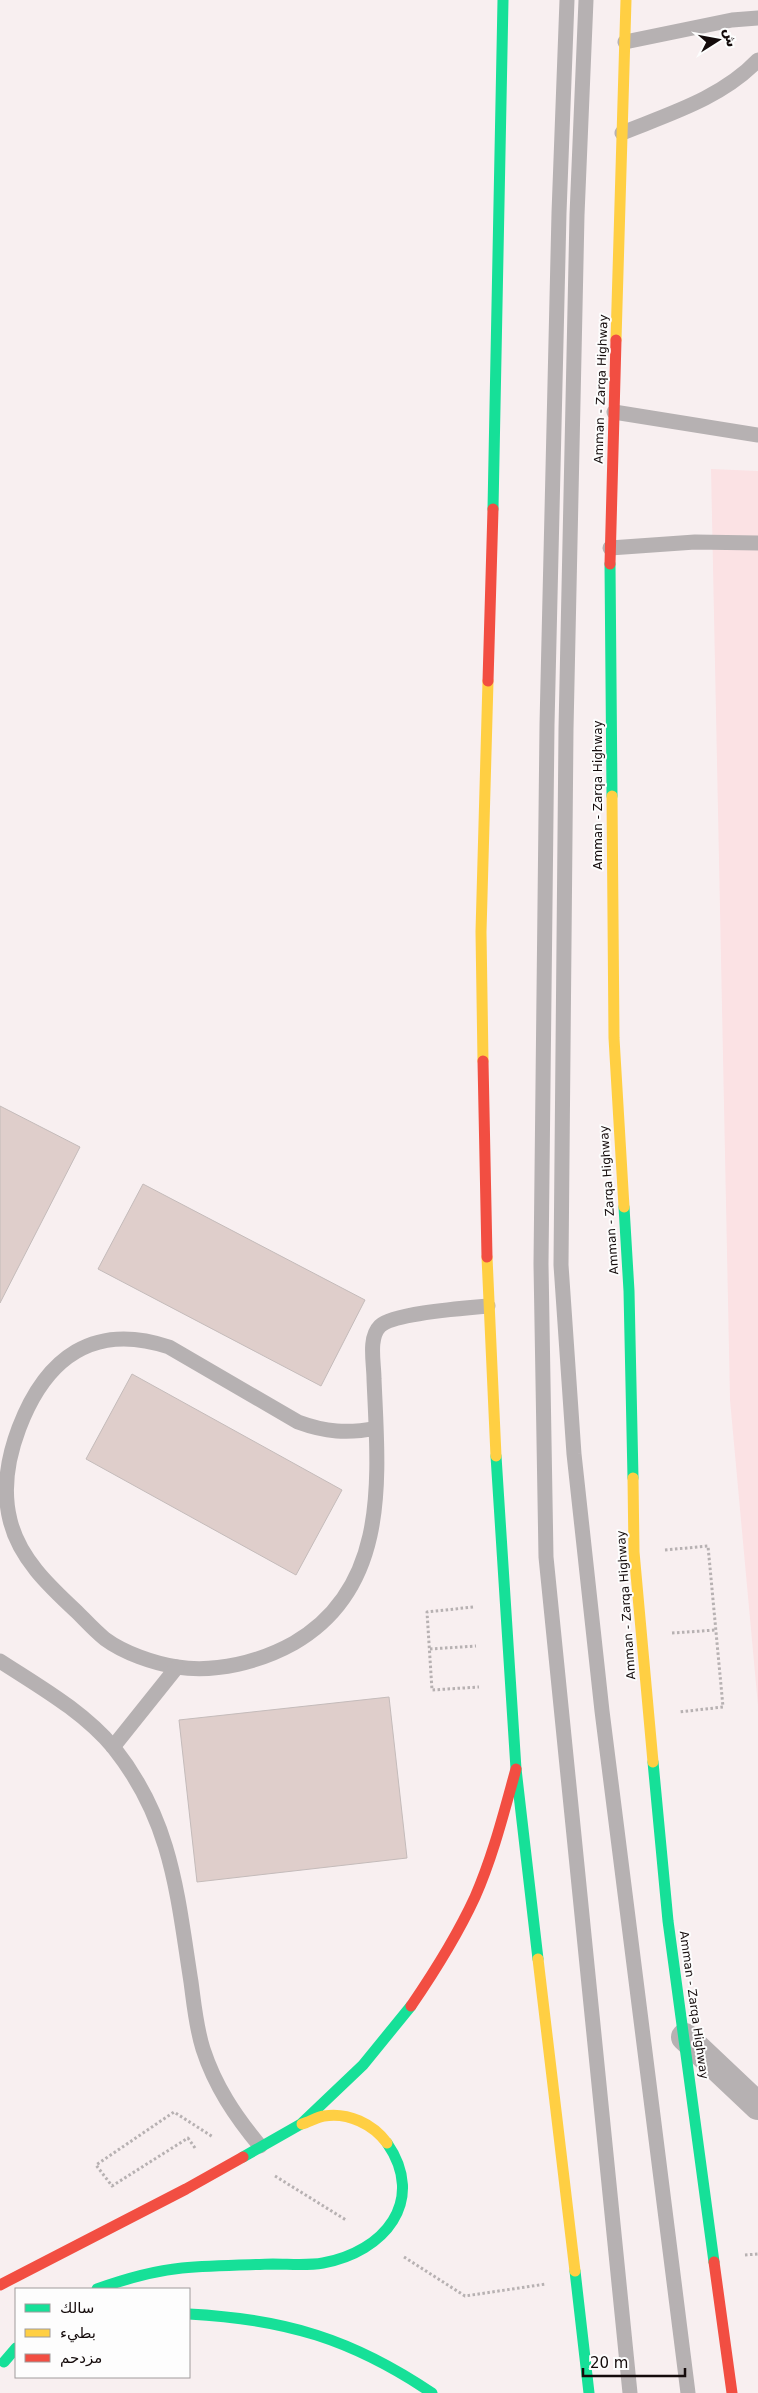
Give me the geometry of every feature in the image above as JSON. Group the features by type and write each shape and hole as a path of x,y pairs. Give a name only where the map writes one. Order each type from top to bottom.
{"main road":[{"path":"503,0 496,388 481,932 488,1306 509,1686 516,1769 589,2393"},
{"name":"Amman - Zarqa Highway","path":"626,0 610,548 614,1038 629,1291 634,1552 668,1921 732,2393"},
{"path":"301,2124 363,2066 407,2014 444,1957 475,1896 498,1831 516,1769"},
{"path":"0,2285 213,2173 301,2124 324,2116 348,2117 371,2126 389,2142 400,2164 404,2188 400,2210 378,2238 343,2258 322,2263 186,2267 127,2278 100,2288"},
{"path":"190,2314 232,2315 278,2322 322,2334 366,2352 406,2374 432,2393"},
{"path":"2,2363 15,2349"},
{"path":"2,2363 15,2357"}],"street":[{"path":"685,2037 758,2106"}],"lane":[{"path":"567,0 558,212 547,725 541,1264 546,1557 630,2393"},
{"path":"586,0 578,215 566,709 560,1265 574,1454 601,1701 688,2393"},
{"path":"625,42 732,20 758,18"},
{"path":"622,133 708,96 733,81 758,60"},
{"path":"614,412 758,435"},
{"path":"610,548 696,542 758,543"},
{"path":"376,1428 357,1432 337,1432 317,1429 298,1422 169,1347 151,1341 114,1339 94,1343 76,1351 46,1376 26,1408 7,1469 6,1495 10,1519 24,1553 46,1583 106,1640 140,1657 177,1667 215,1668 253,1661 279,1651 314,1628 339,1605 361,1563 375,1517 378,1485 376,1428 373,1344 377,1329 390,1319 488,1306"},
{"path":"0,1661 56,1698 86,1721 113,1747 135,1778 154,1811 167,1846 176,1883 196,2019 212,2074 225,2100 260,2146"},
{"path":"113,1747 177,1667"}],"path":[{"path":"634,1552 708,1546 723,1707 649,1715"},
{"path":"504,1603 427,1612 432,1690 509,1686"},
{"path":"213,2173 188,2138 112,2186 96,2165 174,2112 215,2138"},
{"path":"273,2174 347,2221"},
{"path":"396,2252 465,2296 553,2283"},
{"path":"738,2256 758,2254"}],"shaded area":[{"path":"711,469 758,471 758,1706 730,1400"}],"building":[{"path":"0,1106 80,1147 0,1303"},
{"path":"143,1184 365,1300 321,1386 98,1269"},
{"path":"132,1374 342,1490 296,1575 86,1459"},
{"path":"389,1697 407,1858 197,1882 179,1720"}],"traffic: fast":[{"path":"493,509 503,0"},
{"path":"610,564 612,796"},
{"path":"624,1207 629,1291 633,1478"},
{"path":"496,1456 516,1769 538,1959"},
{"path":"653,1762 668,1921 714,2262"},
{"path":"243,2157 301,2124 363,2065 411,2006"},
{"path":"100,2288 139,2276 182,2268 323,2263 345,2257 364,2248 381,2235 393,2221 400,2204 402,2185 398,2164 387,2143"},
{"path":"575,2271 589,2393"},
{"path":"190,2314 256,2321 316,2335 374,2359 403,2374 432,2393"},
{"path":"4,2362 15,2349"}],"traffic: slow":[{"path":"616,340 626,0"},
{"path":"483,1061 481,932 488,681"},
{"path":"612,796 614,1038 624,1207"},
{"path":"487,1257 496,1456"},
{"path":"633,1478 634,1552 653,1762"},
{"path":"538,1959 575,2271"},
{"path":"302,2124 324,2116 333,2115 351,2118 375,2130 387,2143"}],"traffic: jam":[{"path":"610,564 616,340"},
{"path":"488,681 493,509"},
{"path":"483,1061 487,1257"},
{"path":"411,2006 461,1926 475,1897 493,1850 516,1769"},
{"path":"0,2285 186,2189 243,2157"},
{"path":"714,2262 732,2393"}]}
